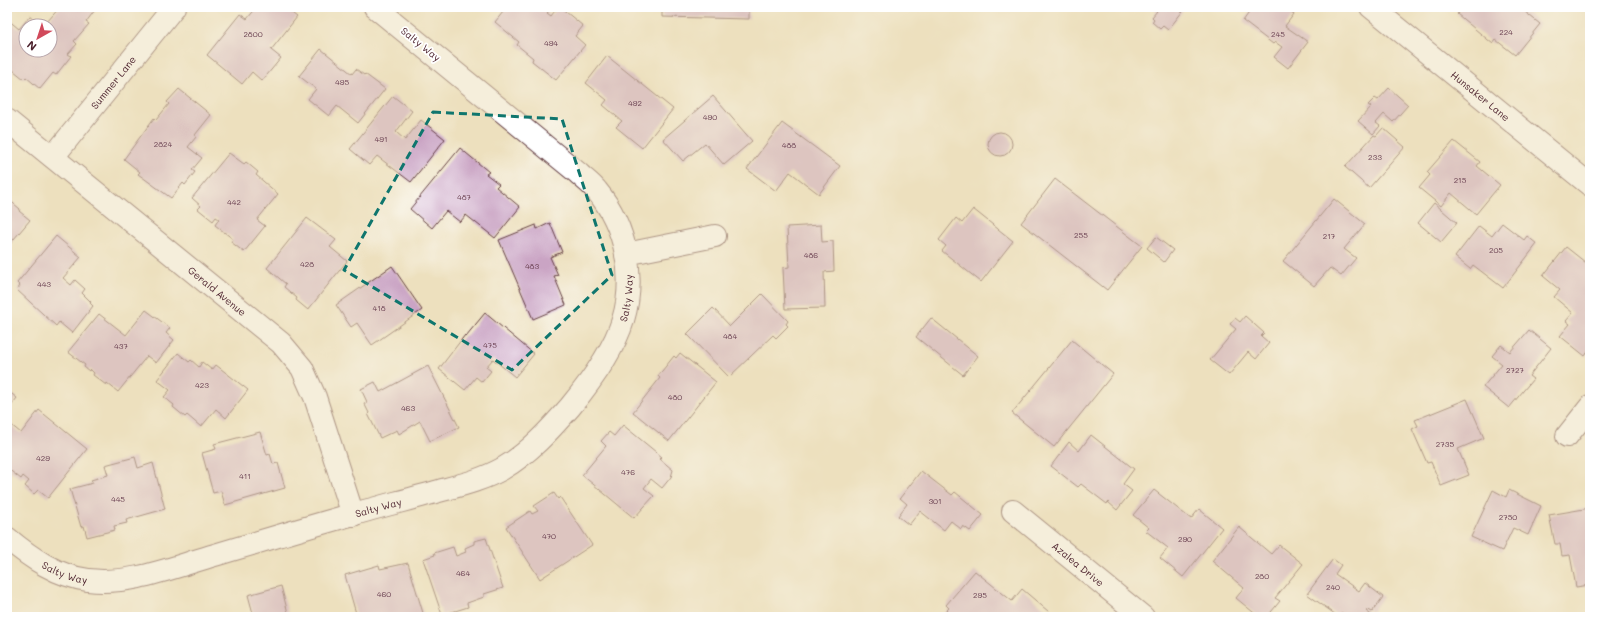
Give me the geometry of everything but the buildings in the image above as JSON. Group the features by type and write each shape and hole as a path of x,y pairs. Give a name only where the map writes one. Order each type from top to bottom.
{"street":[{"name":"Summer Lane","path":"53,158 174,7"},
{"name":"Salty Way","path":"7,538 31,557 56,571 88,580 106,581 143,576 485,478 523,455 540,441 592,379 613,343 623,321 627,297 628,274 626,254 620,230 608,206 596,189 375,7"},
{"name":"Hunsaker Lane","path":"1371,7 1590,185"},
{"name":"Gerald Avenue","path":"7,120 281,343 302,368 315,396 353,515"},
{"path":"626,254 714,236"},
{"path":"1567,436 1590,406"},
{"name":"Azalea Drive","path":"1013,511 1143,617"}],"highlighted area":[{"path":"433,112 562,119 612,275 512,370 344,270"}]}
